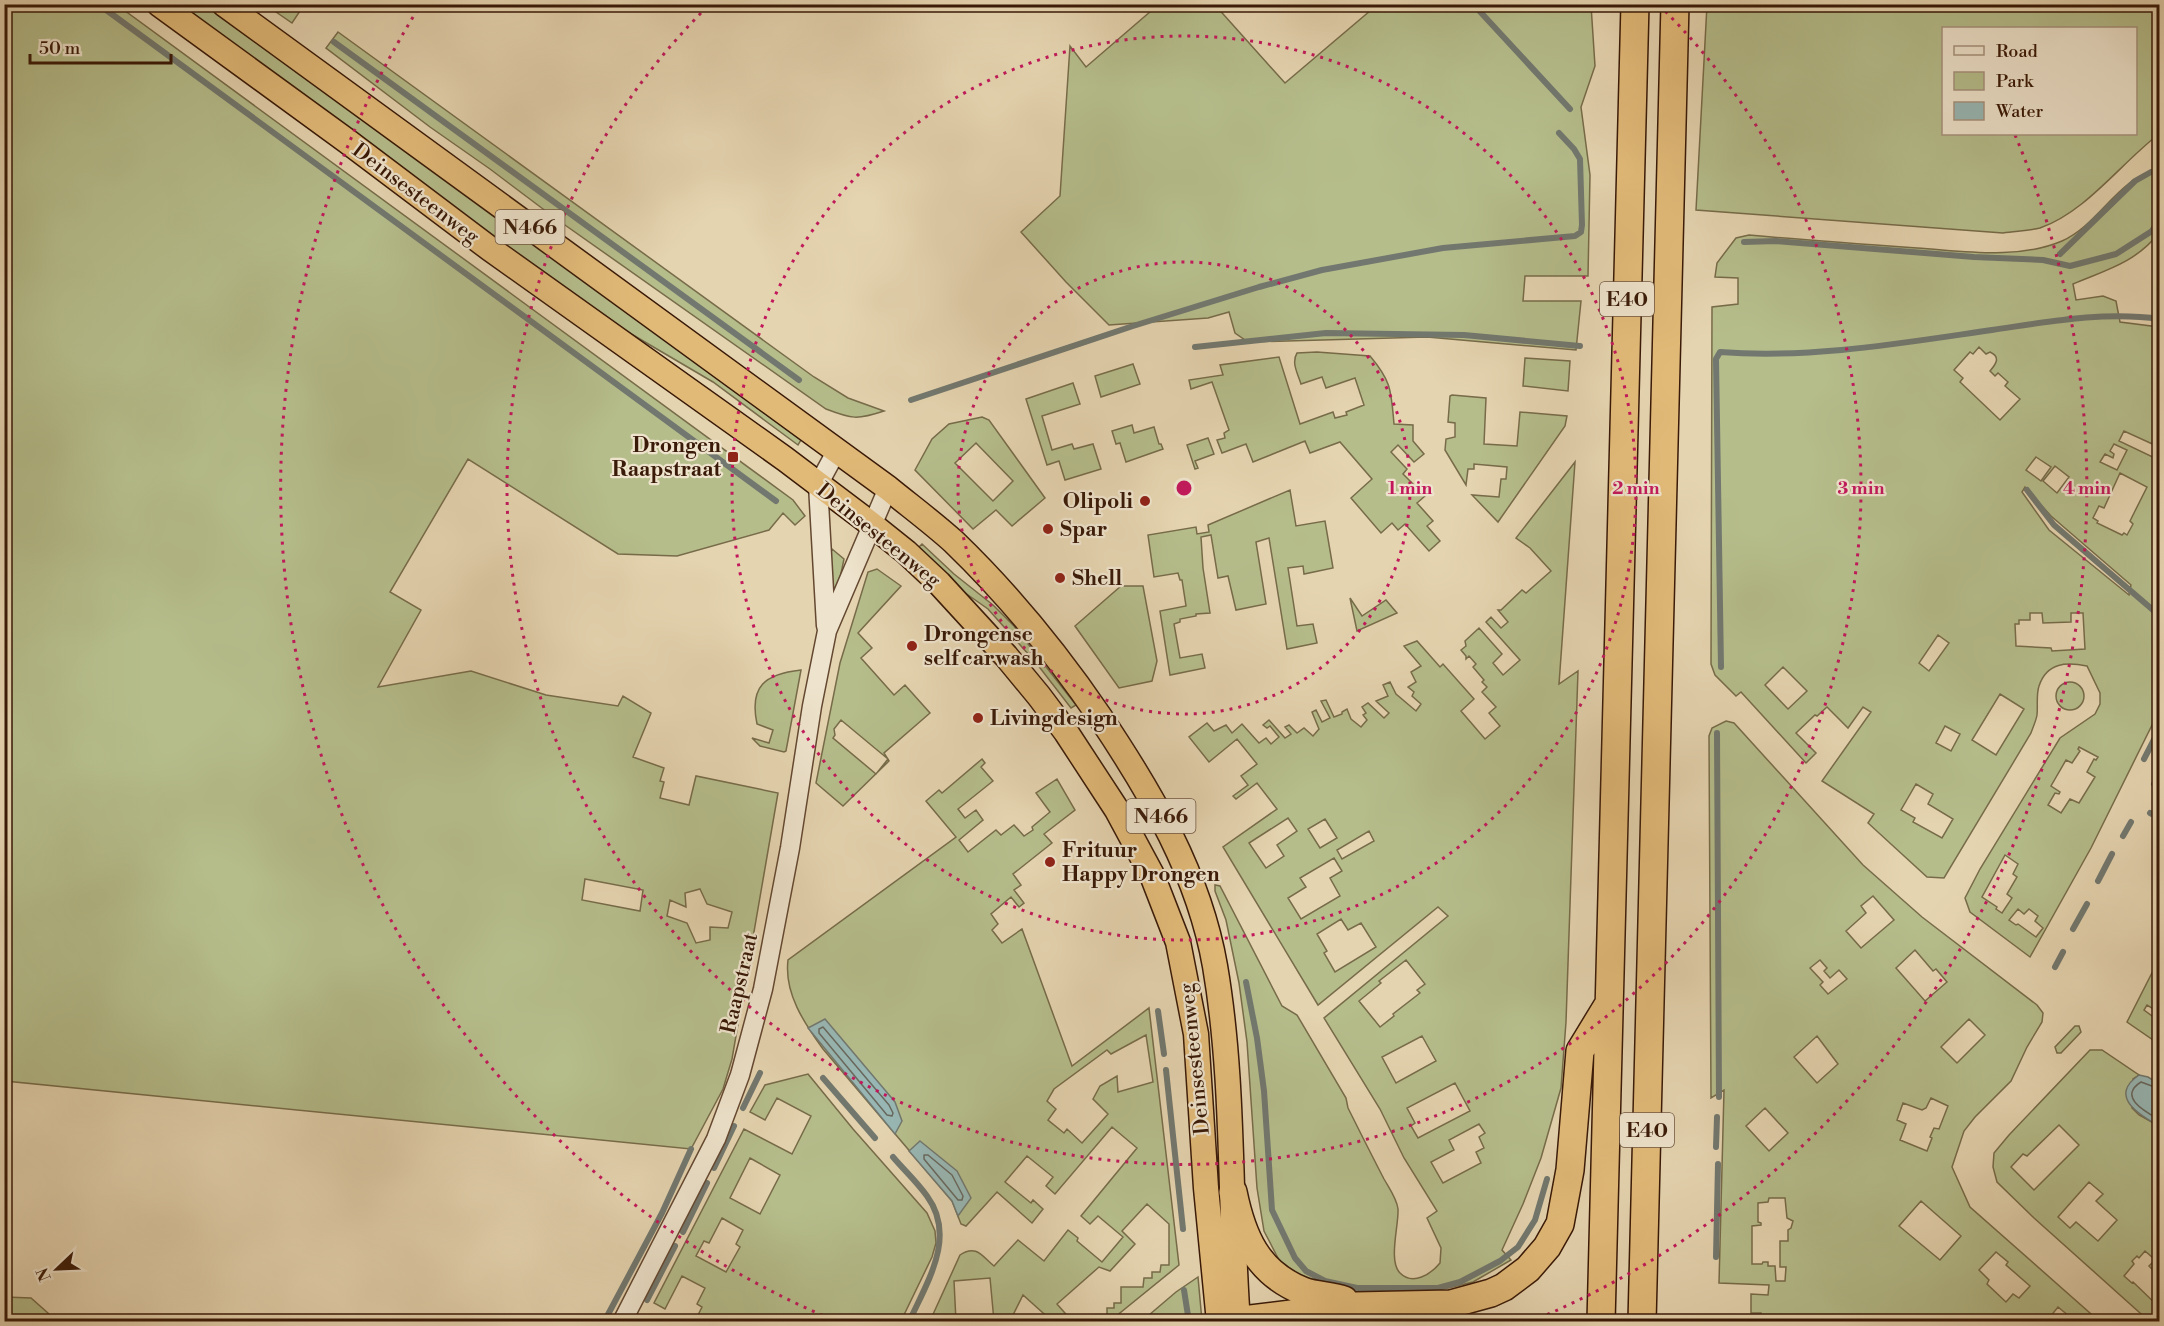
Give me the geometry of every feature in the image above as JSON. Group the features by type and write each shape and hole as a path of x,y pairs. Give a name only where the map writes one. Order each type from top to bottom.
{"highway":[{"name":"Deinsesteenweg","path":"159,4 489,248 785,459 871,524 939,583 1039,696 1066,732 1117,810 1152,875 1178,942 1196,1034 1204,1152 1230,1321"},
{"name":"Deinsesteenweg","path":"224,4 888,488 953,542 1002,592 1084,694 1161,814 1182,860 1204,922 1215,963 1220,998 1233,1192 1230,1321"},
{"name":"E40","path":"1601,1322 1635,4"},
{"name":"E40","path":"1642,1322 1676,4"},
{"path":"1152,875 1182,860"},
{"path":"1230,1321 1356,1306 1451,1304 1491,1293 1504,1287 1528,1269 1538,1259 1560,1224 1570,1170 1580,1051 1608,1004"},
{"path":"1233,1192 1246,1238 1267,1268 1287,1283 1302,1290 1340,1299 1356,1306"}],"street":[{"path":"818,485 837,450"},
{"name":"Raapstraat","path":"818,485 827,631"},
{"name":"Raapstraat","path":"622,1322 716,1139 740,1075 763,989 827,631 888,488"}],"green space":[{"path":"4,5 117,5 793,500 805,516 795,525 783,513 769,530 677,556 618,554 468,459 390,592 421,610 378,687 471,671 546,695 618,706 623,696 651,713 633,757 664,768 660,781 664,782 660,798 689,805 696,776 778,793 732,1059 723,1089 691,1149 5,1081","holes":["585,879 643,890 640,911 582,900","700,889 707,904 732,912 728,928 710,927 710,940 696,943 687,923 667,916 670,900 686,907 685,893"]},
{"path":"175,5 204,5 542,249 801,440 798,445 713,382 616,325"},
{"path":"266,5 291,5 300,11 292,23"},
{"path":"1158,5 1215,5 1285,83 1377,5 1591,5 1595,66 1581,107 1590,175 1588,276 1525,276 1523,301 1581,301 1576,350 1427,337 1248,342 1235,333 1229,312 1208,318 1109,325 1021,232 1060,196 1070,46 1086,67"},
{"path":"1707,5 2159,5 2159,134 2073,211 2040,228 2003,233 1696,210"},
{"path":"338,32 814,377 848,398 884,411 855,417 826,409 555,218 326,48"},
{"path":"2159,169 2159,233 2130,259 2073,284 2076,300 2103,296 2116,301 2120,322 2159,327 2159,403 2157,402 2154,409 2159,412 2159,447 2124,431 2119,441 2159,460 2159,711 2091,848 2030,957 1970,912 1965,898 1980,869 2060,738 2095,714 2100,704 2100,693 2087,666 2065,664 2047,672 2039,686 2037,715 2031,733 1944,878 1927,877 1868,823 1874,814 1822,781 1871,712 1863,707 1848,728 1827,707 1817,716 1815,715 1796,733 1816,753 1806,763 1741,692 1736,696 1715,675 1711,664 1712,307 1738,304 1738,278 1715,277 1717,263 1736,238 1749,235 1972,252 2027,251 2062,241 2075,233 2120,191 2144,174","holes":["1979,347 1986,354 1990,352 1993,354 1996,361 1990,371 1995,376 1998,373 2008,382 2005,386 2020,399 2000,420 1960,382 1963,378 1954,370 1970,352 1973,354","2114,444 2127,450 2117,470 2100,462 2105,454 2113,458 2114,454 2110,451","2036,457 2051,467 2041,481 2026,470","2055,466 2069,477 2057,493 2043,481","2120,473 2147,487 2130,521 2133,524 2127,535 2124,533 2122,535 2097,523 2098,521 2093,518 2099,506 2104,508","2025,487 2051,516 2131,585 2129,595 2049,530 2022,492","2030,613 2042,613 2043,623 2071,622 2071,613 2083,613 2085,649 2052,651 2051,648 2016,646 2015,624 2019,624 2019,620 2030,620","1938,635 1949,643 1929,671 1919,663","1783,667 1807,691 1788,709 1765,685","2000,694 2024,709 1996,755 1972,740","1945,726 1960,734 1951,751 1936,743","2079,747 2098,757 2094,759 2087,772 2095,777 2079,803 2070,799 2061,813 2048,805 2055,793 2060,792 2051,786 2066,760 2072,763 2080,751","1916,784 1933,794 1928,804 1953,819 1942,838 1913,822 1915,818 1901,810","2005,855 2018,864 2013,874 2017,877 2007,894 2012,898 2002,913 1996,909 1997,907 1982,897","2018,909 2024,914 2029,909 2038,916 2035,921 2043,928 2036,937 2009,920"]},
{"path":"1317,352 1370,356 1383,373 1389,387 1394,424 1413,425 1413,441 1424,454 1414,462 1398,445 1391,452 1407,469 1403,474 1425,496 1417,503 1433,521 1427,526 1440,541 1429,551 1405,524 1398,530 1392,523 1381,533 1351,498 1372,479 1340,442 1310,453 1305,441 1253,462 1246,444 1222,453 1217,440 1225,438 1224,433 1229,430 1212,382 1191,389 1189,380 1223,375 1220,365 1279,357 1300,424 1333,412 1335,418 1347,415 1346,412 1364,405 1355,378 1326,388 1322,377 1301,384 1295,365 1297,353"},
{"path":"1525,358 1570,361 1568,391 1523,386"},
{"path":"1133,364 1140,384 1101,397 1095,376"},
{"path":"1073,383 1080,404 1042,416 1052,450 1072,444 1074,449 1093,444 1101,469 1065,480 1059,461 1047,465 1026,399"},
{"path":"1450,396 1486,398 1484,444 1517,446 1520,412 1567,416 1565,426 1498,522 1472,495 1499,497 1501,479 1506,479 1507,467 1474,464 1474,469 1468,469 1466,485 1445,450 1446,439 1455,437 1455,423 1448,422"},
{"path":"982,417 989,420 1045,498 1012,526 996,510 973,529 915,470 932,439 949,424","holes":["976,443 1013,481 993,501 955,463"]},
{"path":"1132,425 1134,433 1154,427 1159,444 1163,449 1126,462 1120,443 1116,444 1112,431"},
{"path":"1208,438 1214,454 1195,461 1198,468 1195,469 1187,445"},
{"path":"1575,462 1559,684 1578,671 1566,1022 1561,1088 1541,1158 1502,1250 1511,1260 1473,1282 1448,1288 1407,1292 1322,1286 1306,1280 1279,1260 1264,1231 1257,1188 1247,1042 1239,983 1226,920 1215,885 1220,886 1282,1006 1297,1015 1346,1098 1348,1108 1396,1201 1398,1216 1395,1260 1400,1273 1410,1278 1422,1277 1440,1263 1441,1248 1427,1218 1437,1211 1404,1158 1380,1109 1324,1018 1448,916 1438,907 1318,1005 1223,847 1277,809 1257,783 1236,799 1233,796 1248,785 1241,776 1257,764 1237,739 1209,762 1189,737 1207,723 1214,731 1226,725 1232,733 1242,724 1259,743 1266,738 1271,744 1279,737 1270,726 1267,728 1263,725 1269,720 1285,738 1291,734 1285,727 1289,725 1297,733 1304,728 1313,736 1319,729 1312,712 1316,710 1322,722 1330,718 1321,701 1326,700 1334,717 1347,709 1351,719 1361,727 1367,720 1363,715 1366,713 1362,707 1368,703 1384,718 1389,713 1376,701 1388,696 1383,685 1390,682 1396,694 1416,711 1421,704 1412,696 1414,692 1408,687 1416,682 1411,672 1421,666 1404,646 1417,641 1440,667 1443,664 1474,699 1461,711 1485,739 1500,726 1489,713 1496,707 1482,692 1487,687 1473,667 1476,664 1469,656 1466,659 1461,650 1466,646 1465,641 1479,628 1502,654 1493,663 1503,675 1520,660 1486,622 1491,617 1501,628 1508,622 1498,610 1501,610 1522,590 1526,593 1551,571 1530,548 1516,538","holes":["1288,818 1297,831 1277,845 1284,856 1266,868 1249,843","1325,819 1337,838 1320,848 1308,829","1369,831 1374,841 1342,859 1337,850","1334,858 1342,871 1330,878 1340,896 1301,919 1288,898 1306,887 1300,878","1341,919 1348,930 1361,923 1376,947 1335,972 1324,953 1327,951 1317,934","1406,960 1425,984 1417,990 1420,993 1380,1027 1359,1001 1381,983 1379,981","1422,1036 1436,1061 1396,1083 1382,1057","1455,1083 1470,1111 1418,1138 1411,1126 1415,1123 1407,1108","1479,1124 1485,1133 1479,1137 1484,1148 1476,1152 1481,1163 1443,1183 1431,1162 1454,1150 1449,1140"]},
{"path":"1290,490 1296,526 1325,521 1333,568 1304,574 1303,566 1288,568 1297,626 1313,624 1317,643 1287,649 1269,538 1256,542 1266,604 1236,610 1228,576 1218,578 1211,535 1201,537 1210,613 1196,614 1196,616 1180,619 1180,622 1174,624 1180,658 1202,654 1205,668 1170,675 1160,611 1186,606 1182,580 1178,573 1154,577 1148,535 1196,527 1197,534 1209,532 1208,525"},
{"path":"922,544 1014,626 1076,705 1071,708 1037,664 988,609 961,590 917,549"},
{"path":"832,549 844,559 838,588 830,602 827,560"},
{"path":"877,569 901,586 858,633 872,648 861,658 894,695 905,685 930,713 884,753 887,759 841,720 834,729 833,738 876,774 843,806 816,783 840,663 868,572"},
{"path":"1121,586 1143,586 1157,661 1152,681 1119,688 1075,626"},
{"path":"1350,598 1362,616 1386,600 1397,613 1357,631"},
{"path":"801,670 786,751 760,746 752,738 769,743 773,730 757,724 755,700 758,691 769,679"},
{"path":"2070,682 2080,686 2084,696 2080,706 2070,710 2060,706 2056,696 2060,686"},
{"path":"1726,721 1734,723 1863,865 1922,917 2037,1005 2043,1013 2042,1022 2011,1081 1964,1131 1952,1167 1970,1207 2099,1321 2075,1321 2058,1307 2046,1322 1761,1320 1761,1313 1751,1313 1751,1294 1768,1295 1769,1285 1719,1283 1724,1090 1711,1098 1709,736 1712,728","holes":["1873,896 1894,920 1861,948 1846,931 1866,913 1861,906","1915,950 1933,971 1936,969 1947,982 1925,1001 1896,968","1820,960 1827,968 1824,971 1830,978 1839,970 1847,979 1828,994 1820,985 1823,982 1810,968","1969,1019 1985,1035 1957,1063 1941,1047","1817,1036 1838,1064 1817,1083 1794,1057","1931,1098 1948,1106 1939,1129 1934,1128 1927,1151 1900,1140 1906,1124 1897,1120 1903,1103 1922,1110 1926,1108","1765,1108 1788,1133 1769,1151 1746,1126","1769,1198 1785,1198 1787,1218 1793,1221 1788,1230 1788,1241 1780,1241 1780,1267 1786,1267 1785,1281 1776,1281 1775,1266 1768,1266 1768,1262 1752,1264 1752,1226 1761,1225 1758,1222 1758,1203 1768,1202","1921,1201 1961,1236 1940,1260 1899,1226","1996,1252 2008,1262 2006,1265 2030,1286 2019,1298 2013,1294 2006,1302 1987,1284 1989,1280 1979,1270"]},
{"path":"982,759 985,763 981,767 993,781 958,809 965,818 976,810 983,820 959,840 968,852 996,830 1001,835 1014,825 1024,836 1033,830 1032,827 1050,812 1036,793 1057,779 1075,810 1044,834 1052,843 1013,874 1021,885 1014,890 1024,903 1019,907 1011,897 991,914 998,924 992,930 1002,943 1022,929 1072,1066 1149,1008 1179,1265 1110,1321 1100,1321 1100,1319 1107,1318 1107,1308 1114,1308 1114,1303 1121,1303 1121,1287 1143,1287 1144,1278 1152,1278 1152,1272 1160,1272 1161,1265 1169,1265 1169,1224 1147,1204 1122,1231 1135,1244 1110,1271 1099,1267 1057,1304 1072,1321 1052,1321 1023,1295 1010,1321 994,1321 990,1278 954,1281 956,1321 930,1321 960,1255 966,1252 975,1251 994,1266 1018,1240 1044,1261 1068,1230 1078,1238 1077,1241 1102,1262 1123,1237 1098,1216 1090,1224 1081,1216 1137,1148 1112,1127 1055,1194 1046,1186 1053,1177 1027,1156 1005,1182 1031,1203 1033,1200 1043,1209 1032,1223 997,1192 966,1226 961,1224 952,1201 823,1049 809,1029 792,996 788,960 956,837 926,801 939,790 942,793","holes":["1146,1035 1153,1082 1118,1092 1117,1076 1100,1086 1093,1099 1108,1114 1082,1143 1067,1129 1064,1133 1048,1120 1056,1109 1047,1101 1054,1089 1107,1050 1111,1054"]},
{"path":"2159,959 2159,1004 2155,1010 2147,1005 2144,1010 2159,1021 2159,1044 2127,1022"},
{"path":"2075,1026 2079,1026 2081,1032 2061,1053 2057,1053 2055,1047"},
{"path":"2090,1050 2102,1050 2139,1075 2133,1079 2132,1108 2139,1115 2159,1126 2159,1276 2149,1266 2154,1261 2145,1251 2139,1258 2137,1256 2132,1261 2134,1264 2124,1276 2159,1307 2159,1321 2149,1321 1997,1182 1993,1167 1994,1153","holes":["2059,1125 2079,1145 2034,1190 2011,1167 2023,1154 2027,1156","2089,1182 2103,1194 2096,1201 2117,1220 2098,1241 2076,1222 2070,1228 2058,1217"]},
{"path":"808,1074 927,1213 935,1231 936,1243 932,1257 901,1321 695,1321 702,1307 697,1304 705,1288 682,1276 665,1309 654,1303 744,1129 792,1154 811,1116 777,1098 765,1120 750,1112 765,1085","holes":["750,1158 780,1175 760,1214 730,1198","722,1218 743,1230 736,1244 740,1247 726,1272 696,1256 704,1241 709,1243"]},
{"path":"1198,1277 1202,1321 1142,1321 1176,1292"},
{"path":"5,1297 31,1298 49,1314 53,1321 5,1321"}],"water":[{"path":"825,1019 895,1102 902,1121 895,1134 808,1028"},
{"path":"2139,1075 2148,1077 2159,1084 2159,1126 2136,1111 2126,1097 2126,1090 2130,1083"},
{"path":"920,1141 957,1171 971,1198 958,1216 952,1201 909,1151"}],"waterway":[{"path":"98,4 776,501"},
{"path":"1473,4 1570,109"},
{"path":"334,42 799,380"},
{"path":"911,400 1133,326 1322,270 1443,248 1575,236 1581,232 1582,225 1580,159 1559,133"},
{"path":"2060,254 2135,181 2151,172 2160,171"},
{"path":"1744,242 1776,241 1974,257 2043,260 2070,266 2116,254 2152,231 2160,219"},
{"path":"1721,667 1716,359 1720,352 1754,354 1822,352 1890,345 2076,318 2118,316 2160,319"},
{"path":"1195,347 1326,333 1464,335 1580,346"},
{"path":"2027,490 2054,525 2160,616"},
{"path":"2144,759 2160,728"},
{"path":"1717,733 1719,1097"},
{"path":"2154,784 2160,787"},
{"path":"2150,813 2160,818"},
{"path":"2123,836 2131,822"},
{"path":"2098,881 2112,854"},
{"path":"2073,929 2087,904"},
{"path":"2055,967 2063,952"},
{"path":"1246,982 1264,1091 1272,1210 1295,1258 1306,1271 1325,1281 1357,1288 1438,1288 1460,1282 1500,1261 1518,1247 1535,1220 1547,1179"},
{"path":"1158,1011 1164,1054"},
{"path":"1166,1070 1183,1229"},
{"path":"743,1108 760,1073"},
{"path":"823,1078 875,1138"},
{"path":"1716,1147 1717,1117"},
{"path":"714,1168 734,1126"},
{"path":"604,1322 662,1213 691,1149"},
{"path":"893,1157 927,1196 936,1212 939,1227 939,1243 931,1275 909,1322"},
{"path":"1716,1257 1718,1164"},
{"path":"683,1232 707,1183"},
{"path":"647,1300 675,1246"},
{"path":"1184,1290 1189,1322"}],"place":[{"name":"Drongen Raapstraat","path":"733,457"},
{"name":"Olipoli","path":"1145,501"},
{"name":"Spar","path":"1048,529"},
{"name":"Shell","path":"1060,578"},
{"name":"Drongense self carwash","path":"912,646"},
{"name":"Livingdesign","path":"978,718"},
{"name":"Frituur Happy Drongen","path":"1050,862"}]}
